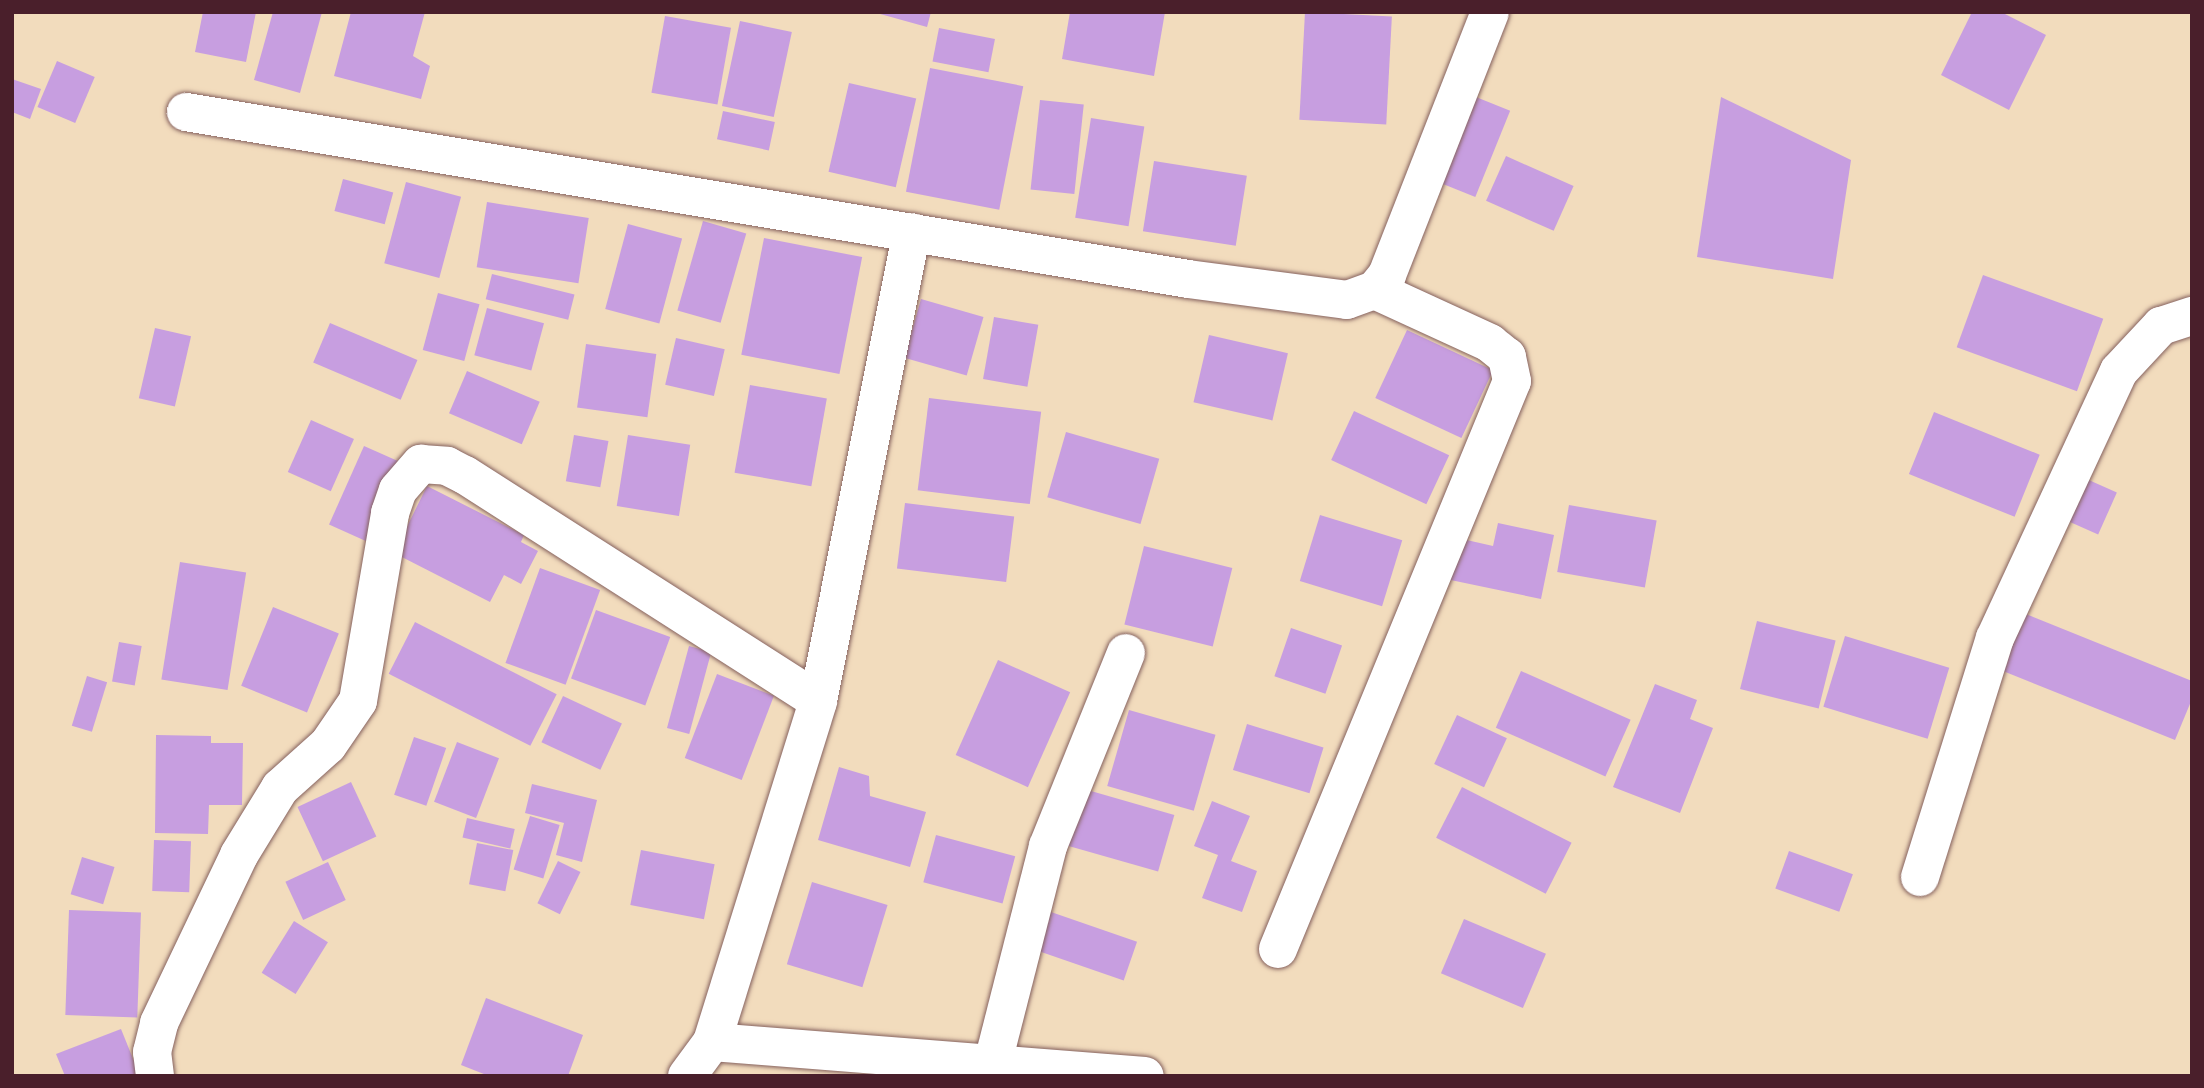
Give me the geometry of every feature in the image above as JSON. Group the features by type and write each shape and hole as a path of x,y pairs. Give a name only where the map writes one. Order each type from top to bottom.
{"street":[{"path":"186,112 1331,300 1362,298 1375,290 1387,275 1482,14"},
{"path":"687,1076 712,1042 818,701 912,232"},
{"path":"1278,949 1512,381 1507,357 1490,343 1375,290"},
{"path":"1920,877 1995,638 2119,371 2161,326 2192,316"},
{"path":"155,1076 152,1052 159,1023 239,855 280,788 328,745 358,701 390,513 398,490 421,464 447,466 465,475 818,701"},
{"path":"992,1066 1048,846 1126,653"},
{"path":"712,1042 1145,1076"}],"building":[{"path":"203,12 256,12 246,62 195,52"},
{"path":"273,12 322,12 300,93 254,80"},
{"path":"351,12 425,12 413,56 430,66 421,99 334,76"},
{"path":"873,12 931,12 927,27"},
{"path":"1070,12 1165,12 1154,76 1062,59"},
{"path":"1305,12 1392,17 1386,124 1299,120"},
{"path":"1972,12 2001,12 2046,35 2009,110 1941,75"},
{"path":"665,16 731,28 717,104 651,93"},
{"path":"740,21 792,32 774,117 722,106"},
{"path":"939,28 995,39 988,72 933,61"},
{"path":"57,61 95,77 75,123 37,107"},
{"path":"930,68 1023,86 999,210 906,192"},
{"path":"12,79 41,89 30,119 12,112"},
{"path":"849,83 916,99 896,187 829,172"},
{"path":"1461,91 1510,111 1475,197 1426,177"},
{"path":"1721,97 1851,160 1833,279 1697,257"},
{"path":"1040,100 1084,105 1074,194 1031,190"},
{"path":"723,111 775,122 769,150 717,139"},
{"path":"1091,118 1144,126 1129,226 1075,218"},
{"path":"1506,156 1574,186 1554,231 1486,201"},
{"path":"1154,161 1247,176 1236,246 1143,231"},
{"path":"343,179 393,192 385,224 334,211"},
{"path":"406,182 461,197 439,278 384,263"},
{"path":"487,202 589,218 578,283 477,267"},
{"path":"703,221 746,233 721,323 677,310"},
{"path":"628,224 682,238 659,323 605,309"},
{"path":"764,238 862,257 839,374 741,355"},
{"path":"492,274 574,295 568,320 486,299"},
{"path":"1983,275 2103,319 2077,391 1957,347"},
{"path":"438,293 480,304 464,361 423,350"},
{"path":"921,299 983,317 967,376 904,358"},
{"path":"487,308 544,323 531,371 474,355"},
{"path":"994,317 1038,325 1027,387 983,379"},
{"path":"330,323 417,360 401,400 313,363"},
{"path":"155,328 191,336 175,406 139,398"},
{"path":"1407,330 1493,370 1461,438 1375,398"},
{"path":"1209,335 1288,353 1272,420 1193,402"},
{"path":"676,338 725,349 714,396 665,385"},
{"path":"586,344 656,354 647,417 577,407"},
{"path":"467,371 540,402 522,444 449,413"},
{"path":"750,385 827,399 811,486 735,473"},
{"path":"929,398 1041,412 1030,504 918,490"},
{"path":"1354,411 1449,455 1426,504 1331,460"},
{"path":"1934,412 2040,455 2015,517 1909,474"},
{"path":"311,420 354,439 331,491 288,472"},
{"path":"1066,432 1159,459 1140,524 1047,497"},
{"path":"574,435 608,441 600,487 566,481"},
{"path":"628,435 690,445 679,516 617,506"},
{"path":"364,446 402,463 367,542 329,525"},
{"path":"2073,473 2117,493 2098,535 2054,515"},
{"path":"427,486 524,535 521,542 538,551 521,584 504,575 490,602 394,553"},
{"path":"905,503 1014,516 1006,582 897,569"},
{"path":"1569,505 1657,520 1645,587 1557,572"},
{"path":"1320,515 1402,540 1382,606 1300,581"},
{"path":"1498,523 1554,535 1541,599 1441,578 1449,536 1493,546"},
{"path":"1144,546 1232,568 1213,647 1124,625"},
{"path":"180,562 246,572 228,690 161,680"},
{"path":"540,568 600,590 566,685 505,663"},
{"path":"273,607 339,634 307,712 241,686"},
{"path":"596,610 670,637 645,706 571,679"},
{"path":"2016,610 2192,681 2192,699 2175,740 1993,667"},
{"path":"1757,621 1836,641 1819,709 1740,689"},
{"path":"415,622 557,694 530,746 389,674"},
{"path":"1291,628 1342,646 1325,694 1274,676"},
{"path":"1845,636 1949,668 1928,739 1823,707"},
{"path":"119,642 142,646 135,685 112,681"},
{"path":"689,646 711,652 689,734 667,728"},
{"path":"998,660 1070,692 1028,787 956,755"},
{"path":"1521,671 1631,720 1605,776 1496,728"},
{"path":"717,674 774,696 742,780 685,758"},
{"path":"87,676 107,682 92,732 72,726"},
{"path":"1655,684 1697,700 1690,719 1713,728 1680,813 1613,787"},
{"path":"563,696 622,723 600,770 541,742"},
{"path":"1129,710 1216,735 1194,811 1107,786"},
{"path":"1457,715 1507,738 1484,787 1434,764"},
{"path":"1247,724 1324,747 1309,793 1233,770"},
{"path":"156,735 211,736 211,743 243,743 242,805 209,805 208,834 155,833"},
{"path":"414,737 446,748 426,806 394,795"},
{"path":"457,742 499,758 476,818 434,802"},
{"path":"839,767 869,776 870,796 926,812 910,867 818,840"},
{"path":"351,782 376,836 323,861 298,807"},
{"path":"532,784 597,800 582,862 556,855 564,823 525,813"},
{"path":"1462,787 1572,843 1546,894 1436,838"},
{"path":"1084,789 1174,815 1158,872 1068,846"},
{"path":"1212,801 1250,816 1231,861 1257,871 1242,912 1202,898 1218,855 1194,846"},
{"path":"530,816 560,825 543,879 514,870"},
{"path":"467,818 515,829 510,849 463,837"},
{"path":"936,835 1015,856 1003,904 923,882"},
{"path":"154,840 191,841 189,892 152,891"},
{"path":"477,843 513,850 505,891 469,884"},
{"path":"641,850 715,864 704,919 630,905"},
{"path":"1789,851 1853,874 1839,912 1775,889"},
{"path":"82,857 115,867 103,904 71,894"},
{"path":"558,861 580,872 560,914 537,903"},
{"path":"328,862 346,900 303,920 285,882"},
{"path":"812,882 888,905 862,987 787,964"},
{"path":"69,910 141,913 137,1017 65,1015"},
{"path":"1051,912 1137,942 1124,980 1038,951"},
{"path":"1464,919 1546,954 1523,1008 1441,973"},
{"path":"294,921 328,942 296,994 262,973"},
{"path":"486,998 583,1035 568,1076 489,1076 461,1065"},
{"path":"121,1029 140,1076 65,1076 56,1054"}]}
